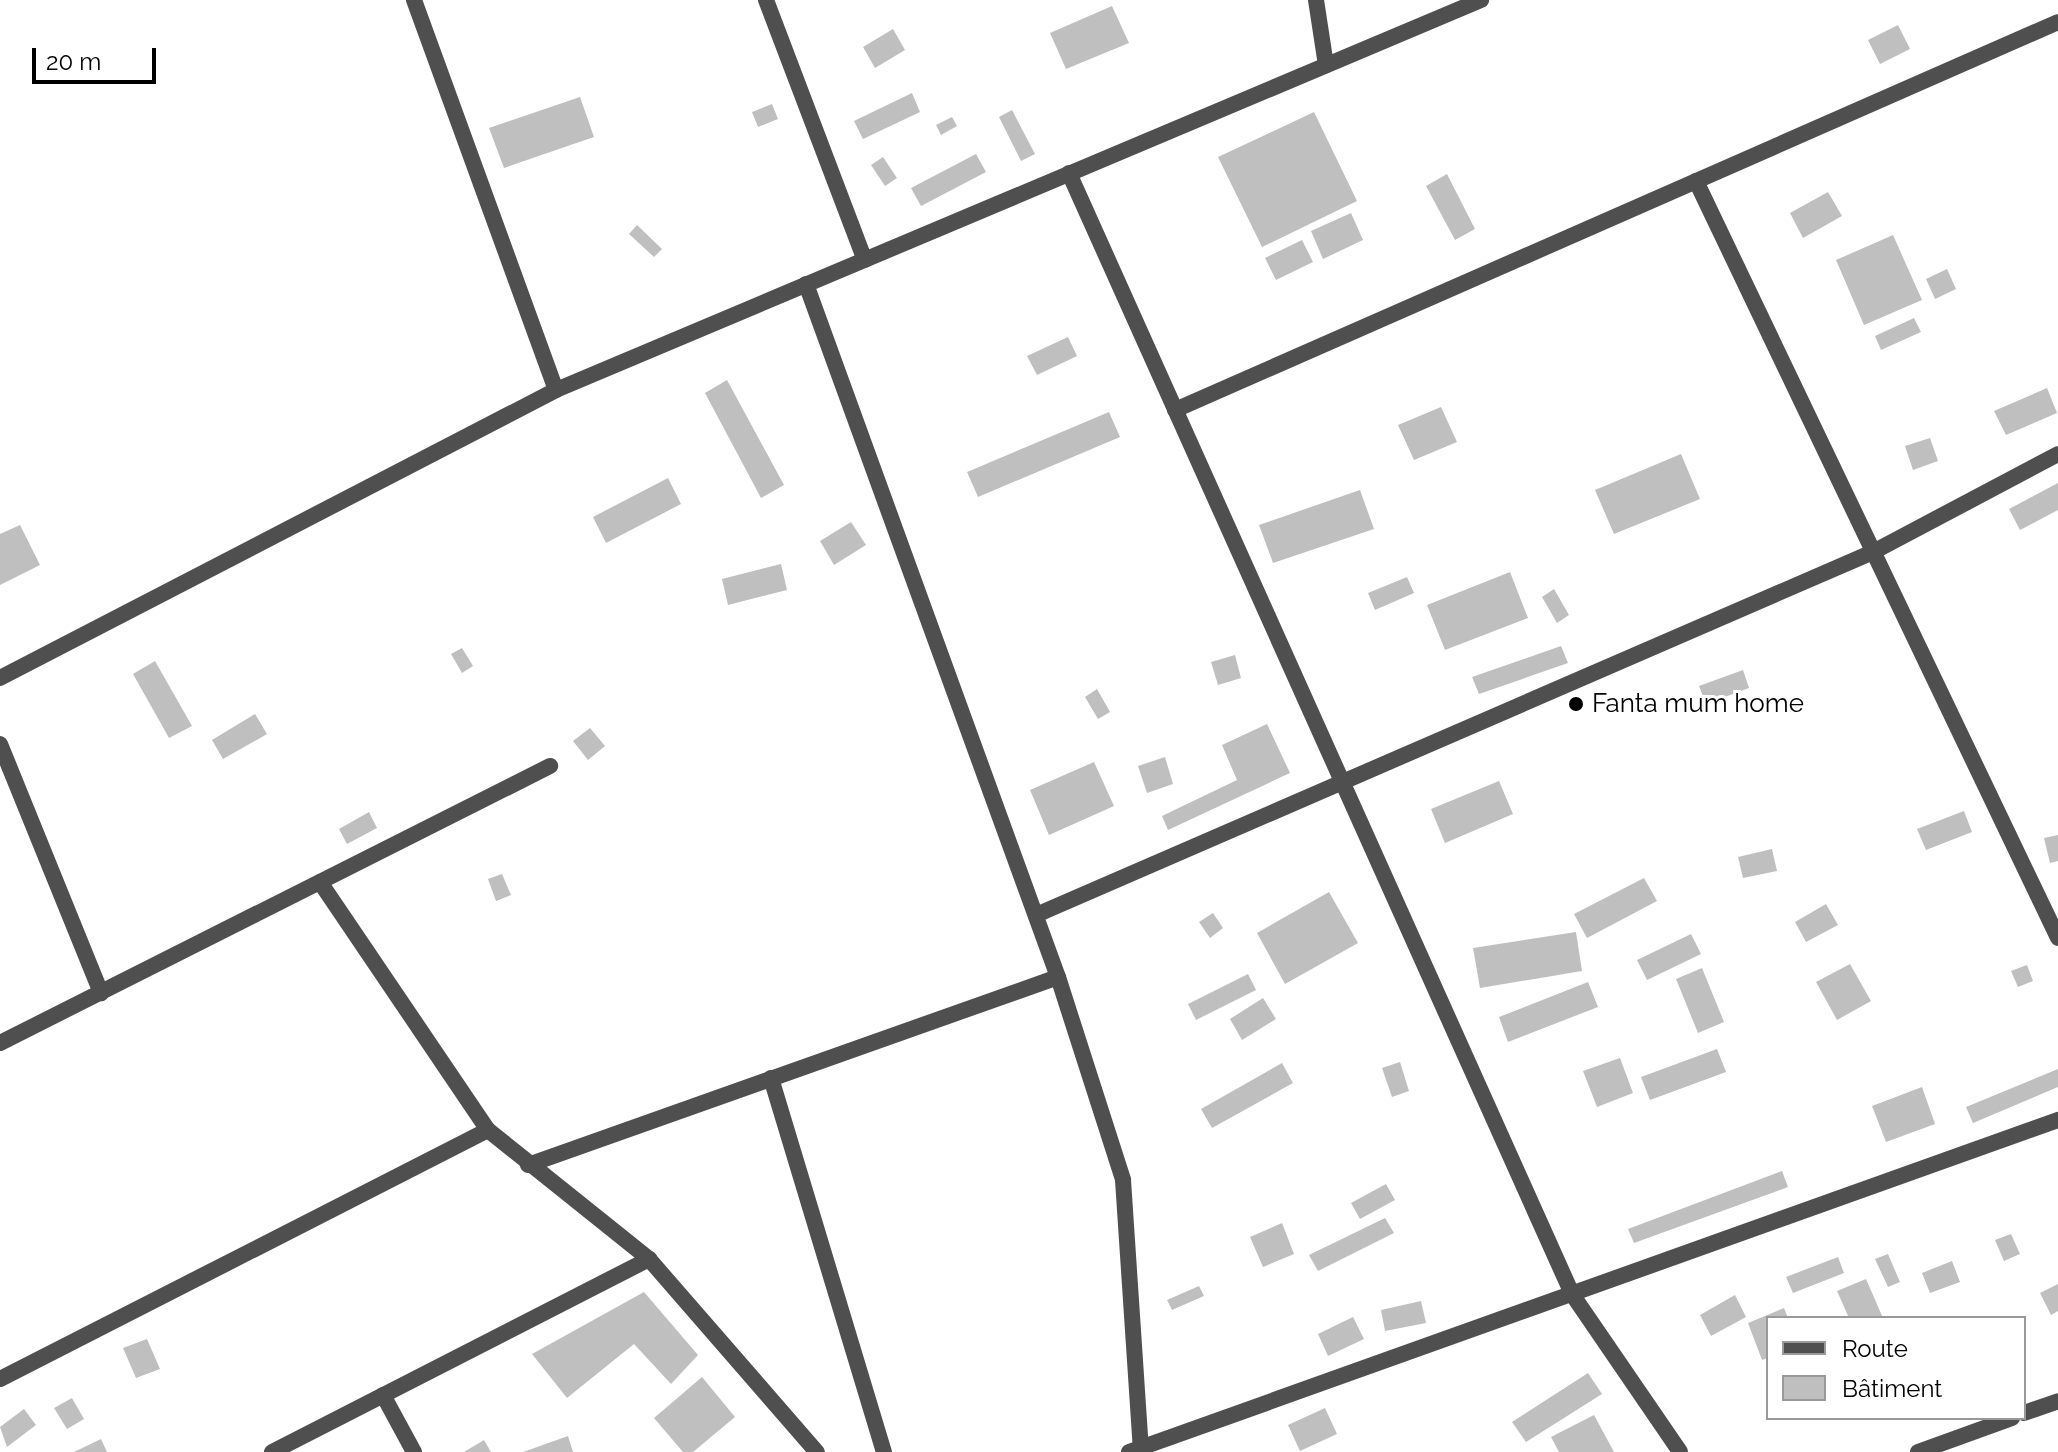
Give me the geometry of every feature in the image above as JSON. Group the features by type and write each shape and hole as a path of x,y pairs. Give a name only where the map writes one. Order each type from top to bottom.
{"street":[{"path":"414,0 556,390"},
{"path":"766,0 865,260"},
{"path":"1316,0 1326,65"},
{"path":"0,678 556,390 1481,0"},
{"path":"1175,410 2058,22"},
{"path":"1069,173 1572,1294 1680,1452"},
{"path":"1696,181 2058,938"},
{"path":"806,284 1058,977 1123,1180 1137,1451 2058,1120"},
{"path":"1036,915 1873,552 2058,454"},
{"path":"0,744 101,993"},
{"path":"0,1043 550,766"},
{"path":"320,882 488,1130 649,1259 817,1452"},
{"path":"528,1165 1058,977"},
{"path":"771,1078 884,1452"},
{"path":"0,1379 488,1130"},
{"path":"272,1452 649,1259"},
{"path":"383,1395 414,1452"},
{"path":"2026,1412 2058,1401"},
{"path":"1918,1452 2006,1420"}],"building":[{"path":"1112,6 1129,43 1066,69 1050,33"},
{"path":"1898,25 1910,49 1880,64 1868,40"},
{"path":"893,29 905,50 875,68 863,47"},
{"path":"912,93 920,112 863,139 854,121"},
{"path":"580,97 594,137 504,168 489,128"},
{"path":"772,104 778,119 758,127 752,112"},
{"path":"1012,110 1035,154 1021,161 999,117"},
{"path":"1314,112 1357,201 1262,247 1218,157"},
{"path":"952,117 957,126 941,135 936,125"},
{"path":"976,154 986,172 921,206 911,188"},
{"path":"883,157 897,178 885,186 871,165"},
{"path":"1447,174 1475,229 1455,240 1426,186"},
{"path":"1828,192 1842,216 1803,238 1790,213"},
{"path":"1351,213 1363,240 1323,259 1311,231"},
{"path":"637,225 662,249 654,257 629,234"},
{"path":"1893,235 1922,300 1864,325 1836,260"},
{"path":"1302,240 1313,262 1276,280 1265,258"},
{"path":"1947,269 1956,289 1935,299 1926,279"},
{"path":"1914,318 1921,332 1881,350 1875,336"},
{"path":"1068,337 1077,356 1037,375 1027,356"},
{"path":"727,380 784,485 761,498 705,393"},
{"path":"2047,388 2057,413 2006,435 1994,411"},
{"path":"1441,407 1457,442 1414,460 1398,425"},
{"path":"1109,412 1120,437 978,497 967,472"},
{"path":"1930,438 1938,461 1913,470 1905,446"},
{"path":"1681,454 1700,499 1614,534 1595,490"},
{"path":"668,478 681,504 606,543 593,517"},
{"path":"2058,483 2058,510 2020,530 2009,509"},
{"path":"1360,490 1374,529 1273,563 1259,525"},
{"path":"851,522 866,545 834,565 820,541"},
{"path":"20,525 40,565 0,585 0,534"},
{"path":"781,564 787,590 728,605 722,579"},
{"path":"1510,572 1528,618 1445,650 1427,605"},
{"path":"1407,577 1414,593 1375,610 1368,593"},
{"path":"1554,589 1569,615 1557,623 1542,597"},
{"path":"1561,646 1568,663 1479,694 1472,677"},
{"path":"462,648 473,666 462,673 451,654"},
{"path":"1235,655 1241,678 1218,685 1211,662"},
{"path":"155,661 192,726 169,738 133,674"},
{"path":"1743,670 1749,688 1706,704 1699,686"},
{"path":"1097,689 1110,712 1098,719 1085,697"},
{"path":"255,714 267,734 223,759 212,740"},
{"path":"1267,724 1290,773 1168,830 1162,816 1237,780 1222,745"},
{"path":"590,728 605,746 588,760 573,741"},
{"path":"1165,757 1173,784 1147,793 1138,766"},
{"path":"1094,762 1114,806 1049,835 1030,790"},
{"path":"1499,781 1513,814 1445,843 1431,809"},
{"path":"1964,811 1972,832 1926,850 1917,829"},
{"path":"369,812 377,828 347,844 339,829"},
{"path":"2058,835 2058,861 2050,863 2044,838"},
{"path":"1772,849 1777,871 1743,878 1738,857"},
{"path":"502,874 511,895 496,901 488,879"},
{"path":"1644,878 1657,901 1587,938 1574,914"},
{"path":"1329,892 1358,943 1285,984 1257,933"},
{"path":"1826,904 1838,925 1806,942 1795,922"},
{"path":"1213,913 1223,928 1210,938 1199,922"},
{"path":"1576,932 1582,971 1480,988 1473,948"},
{"path":"1691,934 1701,954 1647,980 1637,960"},
{"path":"1850,964 1871,1001 1837,1020 1816,982"},
{"path":"2027,965 2033,981 2018,987 2011,971"},
{"path":"1702,968 1724,1022 1698,1033 1676,979"},
{"path":"1248,974 1256,990 1196,1020 1188,1004"},
{"path":"1588,982 1598,1007 1508,1042 1499,1017"},
{"path":"1263,998 1276,1019 1242,1040 1230,1019"},
{"path":"1717,1049 1726,1072 1650,1100 1641,1077"},
{"path":"1620,1058 1633,1093 1597,1107 1583,1071"},
{"path":"1400,1062 1409,1091 1392,1097 1382,1068"},
{"path":"1282,1063 1293,1083 1212,1128 1201,1109"},
{"path":"2058,1069 2058,1087 1973,1123 1966,1107"},
{"path":"1922,1087 1935,1124 1886,1142 1872,1106"},
{"path":"1782,1171 1788,1187 1634,1243 1628,1229"},
{"path":"1386,1184 1395,1200 1360,1219 1351,1203"},
{"path":"1385,1218 1394,1233 1318,1271 1309,1255"},
{"path":"1282,1223 1294,1254 1263,1267 1250,1237"},
{"path":"2011,1234 2020,1254 2004,1261 1995,1240"},
{"path":"1888,1254 1900,1282 1888,1287 1875,1259"},
{"path":"1838,1257 1844,1273 1793,1293 1786,1277"},
{"path":"1952,1261 1960,1282 1930,1293 1922,1273"},
{"path":"1866,1279 1882,1316 1848,1316 1837,1291"},
{"path":"2058,1284 2058,1311 2051,1315 2040,1293"},
{"path":"1199,1286 1204,1296 1172,1310 1167,1300"},
{"path":"644,1292 698,1355 671,1384 634,1344 567,1398 532,1354"},
{"path":"1735,1295 1746,1317 1711,1336 1700,1315"},
{"path":"1421,1301 1426,1323 1385,1331 1381,1310"},
{"path":"1784,1308 1787,1316 1766,1316 1766,1359 1762,1360 1748,1323"},
{"path":"1353,1317 1364,1339 1328,1356 1318,1334"},
{"path":"147,1339 160,1369 136,1378 123,1348"},
{"path":"1588,1373 1602,1394 1526,1442 1512,1422"},
{"path":"702,1377 735,1417 693,1452 683,1452 654,1418"},
{"path":"72,1398 84,1419 67,1429 54,1408"},
{"path":"1325,1408 1337,1434 1300,1451 1288,1425"},
{"path":"24,1409 36,1425 7,1447 0,1427"},
{"path":"1594,1415 1614,1452 1559,1452 1551,1437"},
{"path":"568,1436 573,1452 523,1452"},
{"path":"101,1439 107,1452 74,1452"},
{"path":"484,1440 491,1452 464,1452"}],"place":[{"name":"Fanta mum home","path":"1576,704"}]}
